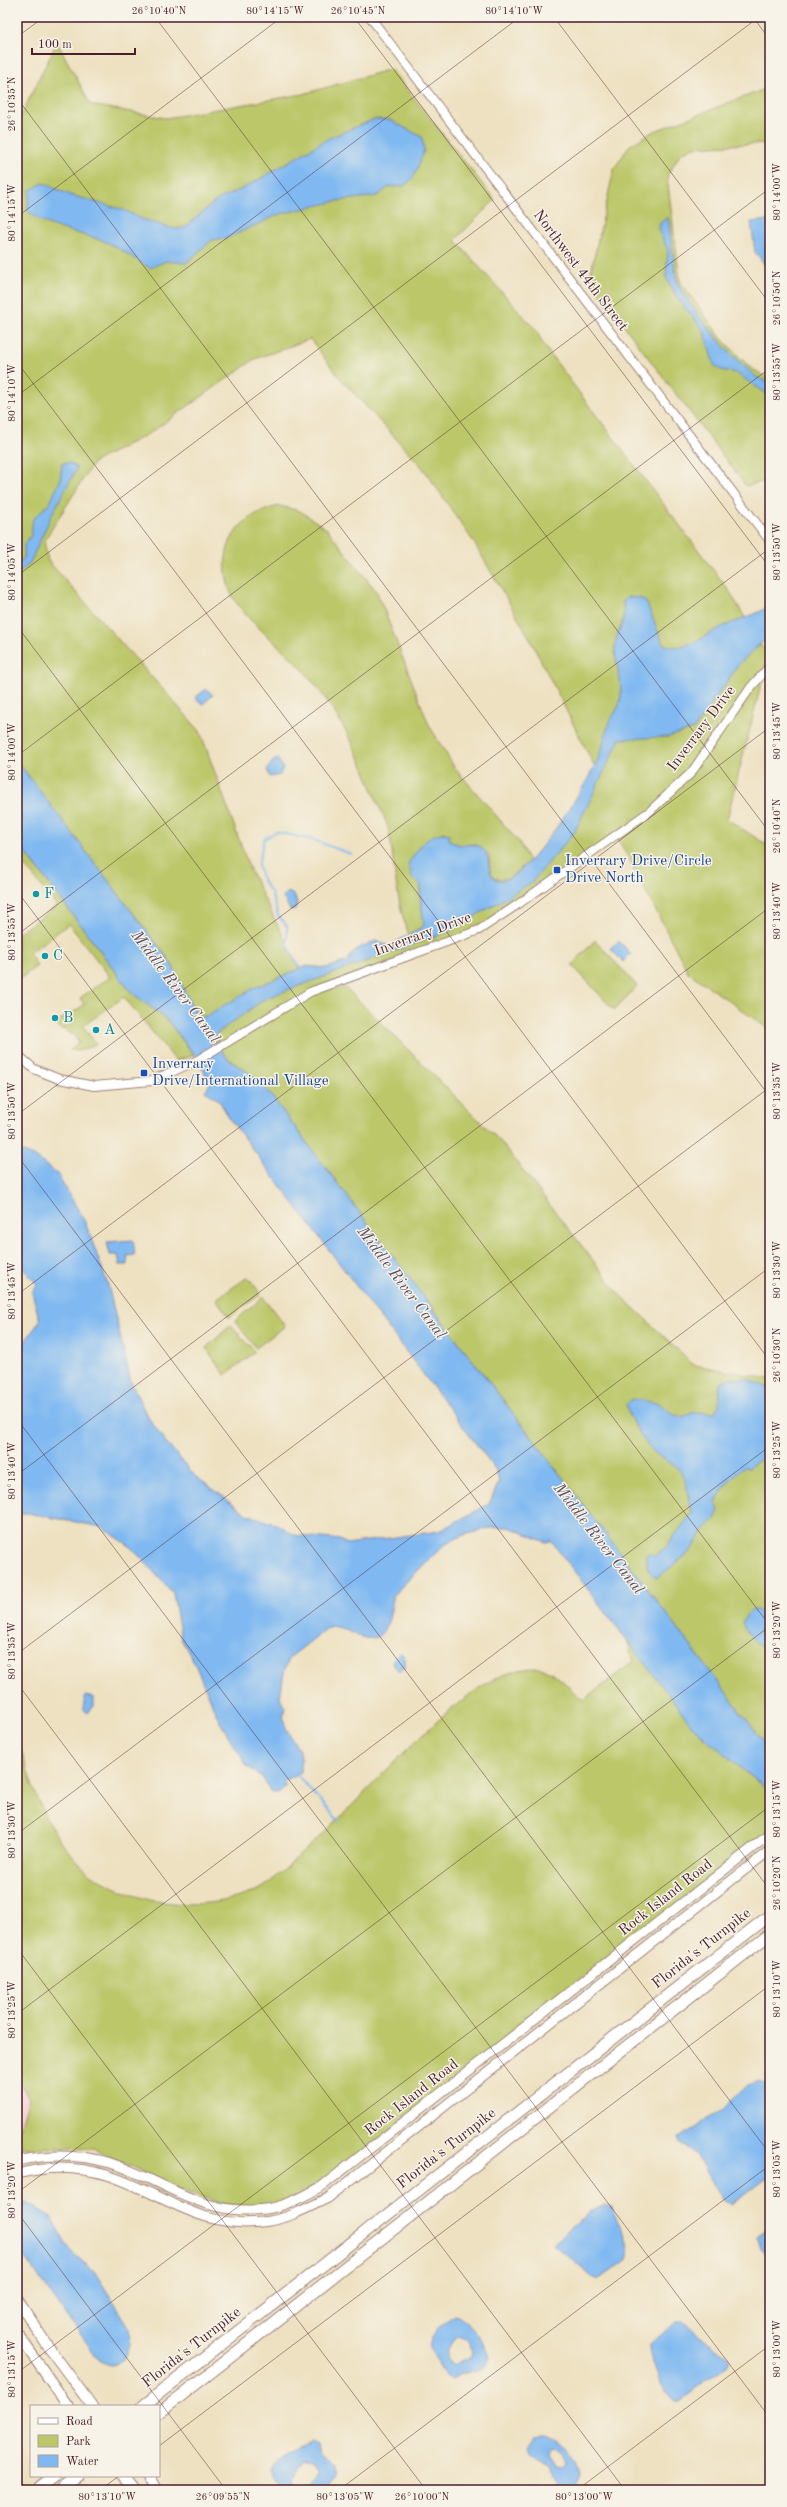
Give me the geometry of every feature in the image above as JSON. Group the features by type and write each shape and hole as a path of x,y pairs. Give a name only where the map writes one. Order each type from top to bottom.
{"highway":[{"name":"Florida's Turnpike","path":"144,2405 770,1915"},
{"name":"Florida's Turnpike","path":"160,2412 770,1934"},
{"path":"36,2490 53,2477"},
{"path":"60,2490 77,2477"}],"main road":[{"name":"Rock Island Road","path":"17,2161 60,2156 86,2158 118,2166 196,2201 245,2211 267,2209 292,2202 321,2187 770,1834"},
{"name":"Rock Island Road","path":"17,2174 34,2169 60,2168 84,2170 108,2176 188,2212 244,2223 269,2221 296,2213 328,2198 770,1850"},
{"path":"17,2299 46,2346 91,2405"},
{"path":"17,2333 67,2405"},
{"path":"124,2477 133,2489"},
{"path":"148,2477 158,2490"}],"street":[{"name":"Northwest 44th Street","path":"370,17 770,541"},
{"name":"Inverrary Drive","path":"17,1054 34,1069 59,1079 94,1086 142,1084 170,1074 196,1061 310,992 479,930 517,906 650,811 691,773 751,687 770,666"}],"shaded area":[{"path":"17,2078 29,2098 18,2135 22,2147 27,2149 17,2151"}],"green space":[{"path":"57,42 91,105 166,118 303,94 391,69 495,200 455,240 536,330 544,346 730,592 768,657 727,819 770,847 770,1030 688,972 616,835 479,930 317,989 346,988 500,1141 620,1295 694,1365 770,1379 770,1759 762,1740 260,1081 227,1058 214,1041 216,1034 197,1016 171,963 17,761 17,124","holes":["310,339 339,377 423,468 473,541 528,635 597,771 569,828 489,906 367,958 304,978 250,870 200,731 48,561 44,541 94,462 150,433 255,359"]},
{"path":"770,87 770,143 694,147 681,153 667,176 680,281 721,338 751,368 770,379 770,480 746,486 589,280 614,169 629,146 652,132"},
{"path":"280,506 300,511 327,529 377,592 429,725 454,767 519,842 529,861 508,879 494,879 490,873 489,855 475,844 457,845 449,839 449,834 442,832 412,877 421,886 420,896 424,925 409,935 401,910 396,885 388,828 351,741 335,712 309,677 242,611 229,588 226,573 226,558 229,545 234,534 242,524 253,516"},
{"path":"17,841 131,992 166,1019 194,1055 176,1061 124,997 83,1026 96,1044 82,1050 70,1050 79,1042 72,1033 70,1035 65,1028 62,1030 56,1023 81,1007 84,1004 80,998 110,977 69,924 29,953 37,966 17,981 17,934 57,906 17,856"},
{"path":"595,940 637,986 614,1010 572,965"},
{"path":"248,1277 261,1294 229,1317 216,1299"},
{"path":"263,1297 285,1326 256,1348 235,1321"},
{"path":"231,1325 255,1352 225,1375 206,1348"},
{"path":"627,1639 695,1729 770,1792 770,1830 321,2184 270,2207 225,2205 172,2187 93,2149 22,2147 17,2141 29,2098 17,2078 17,1737 33,1786 47,1820 65,1847 92,1875 129,1893 155,1901 179,1904 216,1902 251,1893 272,1881 341,1817 415,1741 455,1706 482,1686 502,1675 524,1669 536,1668 550,1671 584,1700 633,1662"}],"water":[{"path":"375,119 390,120 422,137 424,150 418,167 413,178 404,186 389,187 377,196 337,201 280,214 227,238 212,240 186,263 166,261 150,268 120,249 101,240 51,225 34,216 27,210 30,190 43,183 70,195 124,210 142,219 174,229 184,228 217,200 246,187 329,138"},
{"path":"668,217 676,278 682,292 702,320 728,351 756,377 770,383 770,396 736,373 721,370 714,365 704,331 678,299 666,277 668,251 659,231 660,223"},
{"path":"770,220 770,271 755,252 751,222"},
{"path":"62,463 70,463 77,468 52,514 30,563 17,575 17,567 24,557 24,545 31,535 33,519 50,503 60,481"},
{"name":"Middle River Canal","path":"628,597 640,598 647,603 663,644 680,646 688,644 719,628 770,606 770,635 739,664 694,729 668,737 620,739 574,833 532,882 452,930 266,998 216,1034 214,1041 227,1058 260,1081 762,1740 770,1759 770,1792 695,1729 551,1541 546,1542 509,1527 489,1528 461,1536 444,1545 392,1596 390,1616 384,1630 379,1635 373,1638 366,1638 340,1628 330,1626 289,1658 284,1672 280,1698 285,1707 285,1726 301,1755 301,1772 283,1781 286,1786 278,1793 271,1793 263,1778 247,1766 220,1722 194,1662 181,1639 173,1593 131,1547 102,1527 27,1513 17,1515 17,1352 40,1321 32,1293 37,1284 17,1262 17,1150 34,1156 58,1175 85,1222 108,1285 131,1382 147,1416 165,1441 195,1476 247,1514 281,1526 294,1535 340,1540 347,1544 439,1531 489,1504 499,1482 496,1470 229,1118 219,1100 205,1091 210,1084 198,1059 166,1019 131,992 17,841 17,761 171,963 197,1016 204,1017 256,987 306,966 327,968 348,961 352,953 368,944 376,941 389,946 418,930 424,925 420,896 421,886 412,877 408,864 420,847 430,837 436,834 450,834 449,839 457,844 474,845 482,848 487,856 492,875 494,878 499,880 510,877 524,866 540,849 555,829 584,786 599,756 610,721 619,705 621,688 615,655 615,645 623,619 623,601"},
{"path":"206,689 213,695 203,704 195,698"},
{"path":"278,759 283,768 280,775 270,777 267,770 273,761"},
{"path":"288,892 295,896 297,903 295,909 290,910 283,897"},
{"path":"619,941 631,954 623,962 610,948"},
{"path":"133,1240 135,1255 127,1256 128,1265 120,1265 118,1255 110,1255 107,1242"},
{"path":"732,1378 747,1379 770,1388 770,1452 749,1468 744,1467 731,1479 724,1488 716,1504 719,1510 715,1519 704,1530 690,1552 657,1578 651,1574 647,1565 646,1555 650,1553 654,1556 665,1548 692,1513 685,1480 681,1472 651,1449 634,1424 626,1405 632,1399 658,1403 674,1415 682,1417 695,1412 714,1413 719,1405 720,1383"},
{"path":"751,1610 757,1610 770,1620 770,1652 753,1640 742,1622"},
{"path":"400,1652 405,1657 405,1667 399,1671 394,1666 393,1659"},
{"path":"85,1696 94,1698 94,1706 88,1713 83,1709"},
{"path":"758,2082 765,2084 770,2090 770,2175 732,2204 723,2201 696,2153 681,2144 679,2138 722,2110 748,2085"},
{"path":"27,2202 51,2217 69,2250 94,2271 128,2325 128,2349 121,2361 108,2365 100,2361 17,2247 17,2204"},
{"path":"605,2205 611,2207 621,2227 627,2243 628,2257 625,2262 598,2279 591,2276 554,2245 553,2242 590,2212"},
{"path":"770,2227 770,2257 761,2249 757,2236"},
{"path":"457,2315 473,2329 486,2346 490,2359 484,2368 461,2374 452,2379 446,2375 429,2348 430,2342 438,2328","holes":["458,2337 468,2341 473,2351 470,2357 454,2365 448,2360 447,2357 449,2347"]},
{"path":"675,2322 682,2322 729,2359 729,2363 679,2402 675,2402 670,2397 661,2384 654,2367 650,2345"},
{"path":"545,2434 555,2438 564,2446 578,2465 580,2475 578,2483 571,2488 557,2490 551,2481 548,2468 529,2457 527,2450 534,2438","holes":["557,2448 566,2458 568,2466 563,2470 556,2469 549,2456 551,2449"]},
{"path":"311,2442 317,2445 319,2457 332,2466 334,2473 322,2490 282,2490 271,2473 270,2465 276,2458","holes":["301,2460 311,2464 316,2472 307,2486 299,2488 291,2486 289,2478 293,2469"]}],"waterway":[{"path":"302,969 287,948 287,926 278,916 271,892 264,883 258,865 264,839 276,832 313,840 351,854"},
{"path":"297,1775 339,1821"}],"place":[{"name":"Inverrary Drive/Circle Drive North","path":"557,870"},
{"name":"F","path":"36,894"},
{"name":"C","path":"45,956"},
{"name":"B","path":"55,1018"},
{"name":"A","path":"96,1030"},
{"name":"Inverrary Drive/International Village","path":"144,1073"}]}
